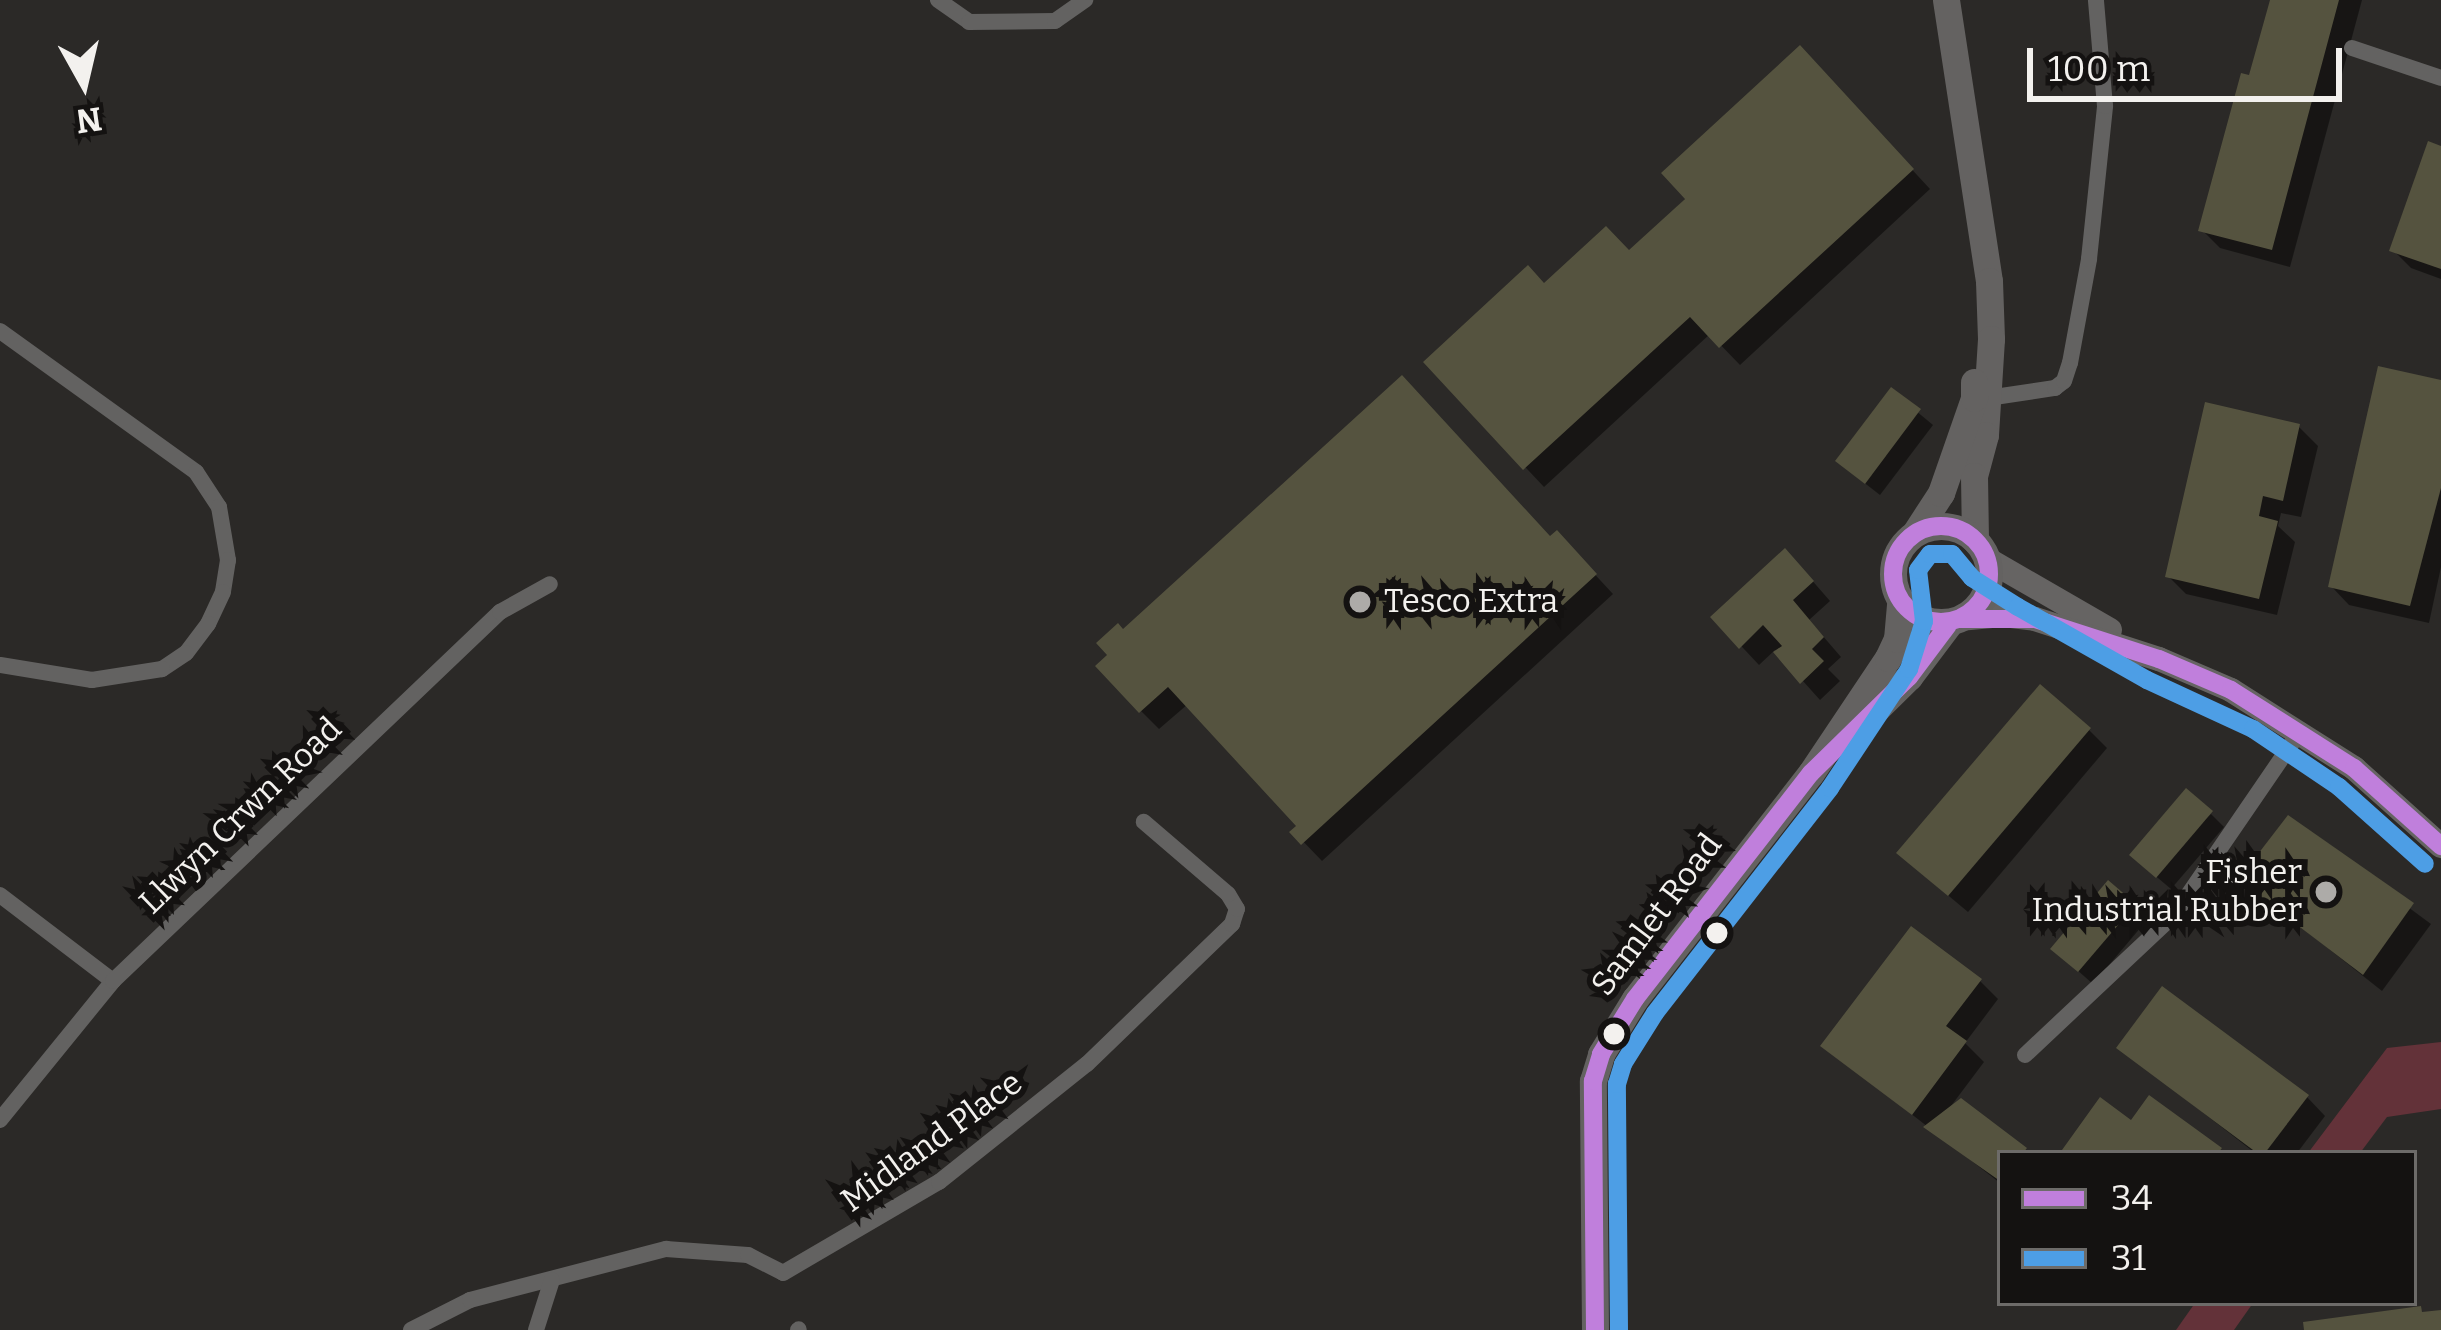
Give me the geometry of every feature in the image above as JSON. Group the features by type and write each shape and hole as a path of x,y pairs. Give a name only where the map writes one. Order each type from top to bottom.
{"main road":[{"path":"1946,0 1976,204 1981,399 1974,476 1988,587 1982,601 1953,622 1920,618 1900,601 1893,564 1941,493 1981,399"},
{"path":"1915,533 1940,526 1981,549"},
{"name":"Samlet Road","path":"1595,1330 1593,1081 1601,1054 1635,999 1811,773 1888,658 1897,639 1900,601"},
{"name":"Samlet Road","path":"1811,773 1909,677 1953,622"}],"street":[{"path":"938,0 969,22 1055,21 1085,0"},
{"path":"1981,399 2055,388 2070,364 2089,259 2105,106 2096,0"},
{"path":"2352,48 2441,78"},
{"path":"0,332 196,472 220,507 228,560 208,624 186,653 162,668 92,680 0,665"},
{"path":"1981,549 2158,659"},
{"name":"Llwyn Crwn Road","path":"0,1120 113,981 500,612 550,584"},
{"path":"1953,622 2002,614 2035,619 2158,659 2231,690 2301,730 2405,809 2441,847"},
{"path":"2025,1055 2175,914 2301,730"},
{"name":"Midland Place","path":"411,1330 470,1300 666,1249 748,1255 783,1273 939,1182 1087,1064 1232,924 1237,909 1228,894 1144,822"},
{"path":"0,895 113,981"},
{"path":"536,1330 552,1280"}],"shaded area":[{"path":"2441,1042 2441,1109 2387,1117 2362,1150 2310,1150 2387,1048"},
{"path":"2193,1306 2251,1306 2234,1330 2176,1330"}],"building":[{"path":"2270,0 2339,0 2272,250 2198,231 2241,73 2249,75"},
{"path":"1800,45 1914,169 1719,348 1690,317 1523,470 1423,362 1528,265 1544,283 1606,226 1629,250 1685,199 1661,173"},
{"path":"2428,141 2441,146 2441,269 2389,251"},
{"path":"2378,366 2441,380 2441,488 2410,606 2328,587"},
{"name":"Tesco Extra","path":"1402,375 1550,536 1557,530 1597,574 1301,845 1289,832 1296,826 1168,687 1139,713 1095,666 1107,655 1096,643 1118,623 1123,629"},
{"path":"1891,387 1921,409 1865,484 1835,461"},
{"path":"2205,402 2300,424 2283,501 2263,496 2259,516 2278,521 2259,599 2165,577"},
{"path":"1785,548 1814,581 1793,600 1824,637 1812,649 1824,661 1800,684 1773,652 1782,646 1763,625 1739,649 1710,617"},
{"path":"2040,684 2091,728 1948,896 1896,853"},
{"path":"2186,788 2213,811 2156,878 2129,855"},
{"name":"Fisher Industrial Rubber","path":"2288,815 2414,903 2363,975 2238,880"},
{"path":"2108,880 2136,904 2078,972 2050,949"},
{"path":"1911,926 1982,979 1946,1026 1967,1041 1912,1115 1820,1046"},
{"path":"2162,986 2309,1095 2267,1150 2253,1150 2116,1048"},
{"path":"2149,1095 2222,1148 2062,1150 2100,1097 2131,1120"},
{"path":"1961,1098 2027,1148 1997,1150 1997,1179 1923,1127"},
{"path":"2421,1306 2422,1312 2441,1310 2441,1330 2304,1330 2303,1322"}],"transit line":[{"name":"34","path":"1932,526 1950,526 1981,547 1989,574 1986,593 1968,614 1950,622 1932,622 1901,601 1893,583 1893,565 1914,534 1932,526"},
{"name":"31","path":"1619,1330 1617,1084 1623,1064 1655,1013 1830,788 1909,669 1924,621 1918,570 1930,554 1952,554 1972,578 2018,607 2147,680 2253,729 2339,787 2425,864"},
{"name":"34","path":"1959,619 2035,619 2159,659 2231,690 2354,768 2441,846"},
{"name":"34","path":"1595,1330 1593,1081 1601,1054 1635,999 1811,773 1909,677 1948,625"}],"place":[{"name":"Tesco Extra","path":"1360,602"},
{"name":"Fisher Industrial Rubber","path":"2326,892"}]}
